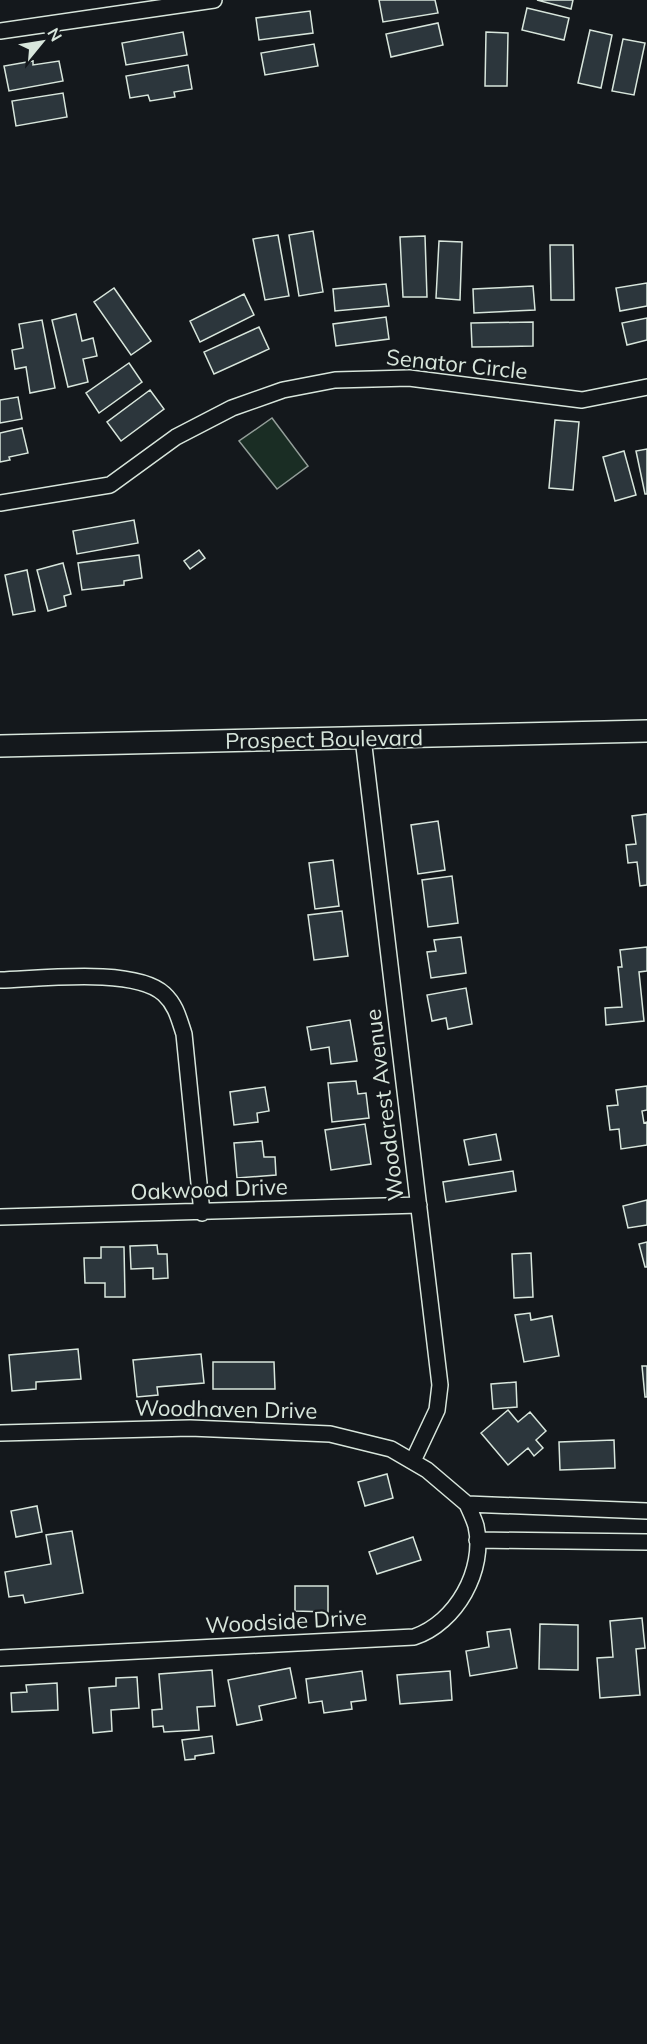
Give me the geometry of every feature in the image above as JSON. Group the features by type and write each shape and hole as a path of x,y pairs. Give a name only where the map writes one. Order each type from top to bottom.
{"main road":[{"name":"Prospect Boulevard","path":"0,746 647,731"}],"street":[{"path":"0,31 214,0"},
{"name":"Senator Circle","path":"0,503 110,485 176,437 232,408 283,390 335,380 408,378 582,400 647,387"},
{"name":"Woodcrest Avenue","path":"363,738 440,1385 437,1410 413,1461"},
{"path":"0,980 116,977 137,980 163,993 176,1009 184,1034 202,1213"},
{"name":"Oakwood Drive","path":"0,1217 419,1205"},
{"name":"Woodhaven Drive","path":"0,1432 190,1428 285,1430 330,1434 391,1449 413,1461 466,1504"},
{"path":"466,1504 647,1511"},
{"name":"Woodside Drive","path":"0,1658 414,1637 426,1633 451,1612 463,1596 476,1557 477,1540 476,1525 466,1504"},
{"path":"477,1540 647,1542"}],"green space":[{"path":"272,418 308,466 277,489 239,441"}],"building":[{"path":"379,0 435,0 438,13 383,22"},
{"path":"537,0 573,0 571,9"},
{"path":"527,8 569,18 564,40 522,30"},
{"path":"310,11 313,33 259,40 256,18"},
{"path":"438,23 443,45 391,57 386,34"},
{"path":"590,30 612,35 601,88 578,83"},
{"path":"183,32 187,55 126,65 122,43"},
{"path":"486,32 508,33 507,86 485,86"},
{"path":"623,39 645,43 634,95 612,91"},
{"path":"314,44 318,66 265,75 261,53"},
{"path":"33,61 33,65 59,61 63,81 9,91 4,66"},
{"path":"188,65 192,89 174,92 175,97 150,101 148,95 130,98 126,76"},
{"path":"63,93 67,117 16,126 12,101"},
{"path":"313,231 323,292 299,296 289,235"},
{"path":"278,235 289,296 265,300 253,239"},
{"path":"425,236 427,297 403,297 400,237"},
{"path":"439,241 462,242 460,300 436,298"},
{"path":"550,245 573,245 574,300 551,300"},
{"path":"647,283 647,306 620,311 616,288"},
{"path":"386,284 389,306 335,311 333,289"},
{"path":"533,286 535,310 474,313 473,289"},
{"path":"114,288 151,341 131,355 94,302"},
{"path":"244,294 254,315 200,342 190,321"},
{"path":"76,314 82,341 93,338 97,356 83,359 88,382 68,387 52,320"},
{"path":"386,317 389,339 336,346 333,324"},
{"path":"647,318 647,340 627,345 622,323"},
{"path":"42,320 55,388 30,393 26,367 15,369 12,350 23,348 19,324"},
{"path":"533,322 533,346 472,347 471,323"},
{"path":"259,327 269,349 214,374 204,352"},
{"path":"129,363 142,382 99,413 86,393"},
{"path":"150,390 164,409 121,441 107,422"},
{"path":"18,397 22,419 0,423 0,400"},
{"path":"555,420 579,422 573,490 549,488"},
{"path":"22,428 28,453 9,457 10,460 0,462 0,433"},
{"path":"647,449 647,494 645,494 636,451"},
{"path":"624,451 636,495 615,501 603,457"},
{"path":"134,520 138,543 77,554 73,531"},
{"path":"199,550 205,558 190,569 184,561"},
{"path":"139,555 142,578 124,581 124,585 82,590 78,563"},
{"path":"63,563 71,594 64,596 66,606 48,611 37,570"},
{"path":"27,570 35,611 13,615 5,575"},
{"path":"647,814 647,885 640,886 637,862 628,863 626,845 636,844 632,816"},
{"path":"438,821 445,870 418,874 411,825"},
{"path":"333,860 339,906 315,909 309,863"},
{"path":"452,876 458,923 428,927 422,880"},
{"path":"342,911 348,956 314,960 308,915"},
{"path":"461,937 466,973 431,978 427,952 436,951 434,940"},
{"path":"647,947 647,971 639,972 644,1021 606,1025 605,1008 622,1007 618,967 622,967 620,950"},
{"path":"466,988 472,1024 448,1029 446,1018 432,1021 427,995"},
{"path":"350,1020 357,1061 331,1064 329,1047 311,1050 307,1027"},
{"path":"356,1081 358,1094 366,1093 369,1118 332,1122 328,1083"},
{"path":"647,1086 647,1110 642,1111 644,1123 647,1122 647,1145 621,1149 619,1129 610,1130 607,1106 618,1105 616,1090"},
{"path":"265,1087 269,1111 257,1113 258,1122 234,1125 230,1092"},
{"path":"365,1124 371,1164 331,1170 325,1130"},
{"path":"496,1134 501,1160 469,1165 464,1140"},
{"path":"262,1141 264,1157 275,1157 276,1175 237,1178 234,1143"},
{"path":"513,1171 516,1191 446,1202 443,1182"},
{"path":"647,1200 647,1225 628,1228 623,1206"},
{"path":"647,1242 647,1267 645,1267 639,1244"},
{"path":"157,1245 158,1254 167,1254 168,1278 153,1279 153,1268 131,1269 130,1246"},
{"path":"101,1247 124,1247 125,1297 105,1297 105,1283 85,1283 84,1258 101,1258"},
{"path":"531,1253 533,1297 514,1298 512,1254"},
{"path":"530,1313 531,1320 552,1316 559,1356 524,1362 515,1315"},
{"path":"78,1349 81,1379 36,1382 36,1389 12,1391 9,1355"},
{"path":"201,1354 204,1383 157,1387 158,1395 137,1397 133,1360"},
{"path":"213,1362 274,1362 275,1389 213,1389"},
{"path":"642,1366 647,1366 647,1397 645,1397"},
{"path":"516,1382 517,1407 493,1409 491,1384"},
{"path":"508,1410 518,1422 530,1412 546,1431 536,1440 543,1448 534,1456 528,1448 508,1465 481,1433"},
{"path":"614,1440 615,1468 560,1470 559,1442"},
{"path":"387,1474 393,1498 365,1506 358,1482"},
{"path":"37,1506 42,1532 16,1537 11,1511"},
{"path":"72,1531 83,1593 25,1603 23,1595 9,1597 5,1572 51,1564 46,1535"},
{"path":"413,1537 421,1560 377,1574 369,1552"},
{"path":"295,1586 328,1586 328,1612 295,1611"},
{"path":"642,1618 645,1648 636,1649 640,1695 600,1698 597,1658 613,1657 610,1621"},
{"path":"540,1624 578,1625 578,1670 539,1669"},
{"path":"510,1629 517,1668 470,1676 466,1651 489,1647 487,1632"},
{"path":"290,1668 296,1698 259,1706 262,1720 237,1725 228,1680"},
{"path":"212,1670 215,1706 197,1707 199,1730 164,1732 163,1726 153,1727 152,1710 162,1709 159,1674"},
{"path":"362,1671 366,1700 351,1702 352,1709 324,1713 322,1701 309,1703 306,1679"},
{"path":"450,1671 452,1700 400,1704 397,1675"},
{"path":"137,1677 139,1708 111,1710 112,1731 93,1733 89,1688 116,1686 116,1678"},
{"path":"57,1683 58,1710 12,1712 11,1693 27,1692 26,1685"},
{"path":"212,1736 214,1753 185,1760 182,1740"}]}
